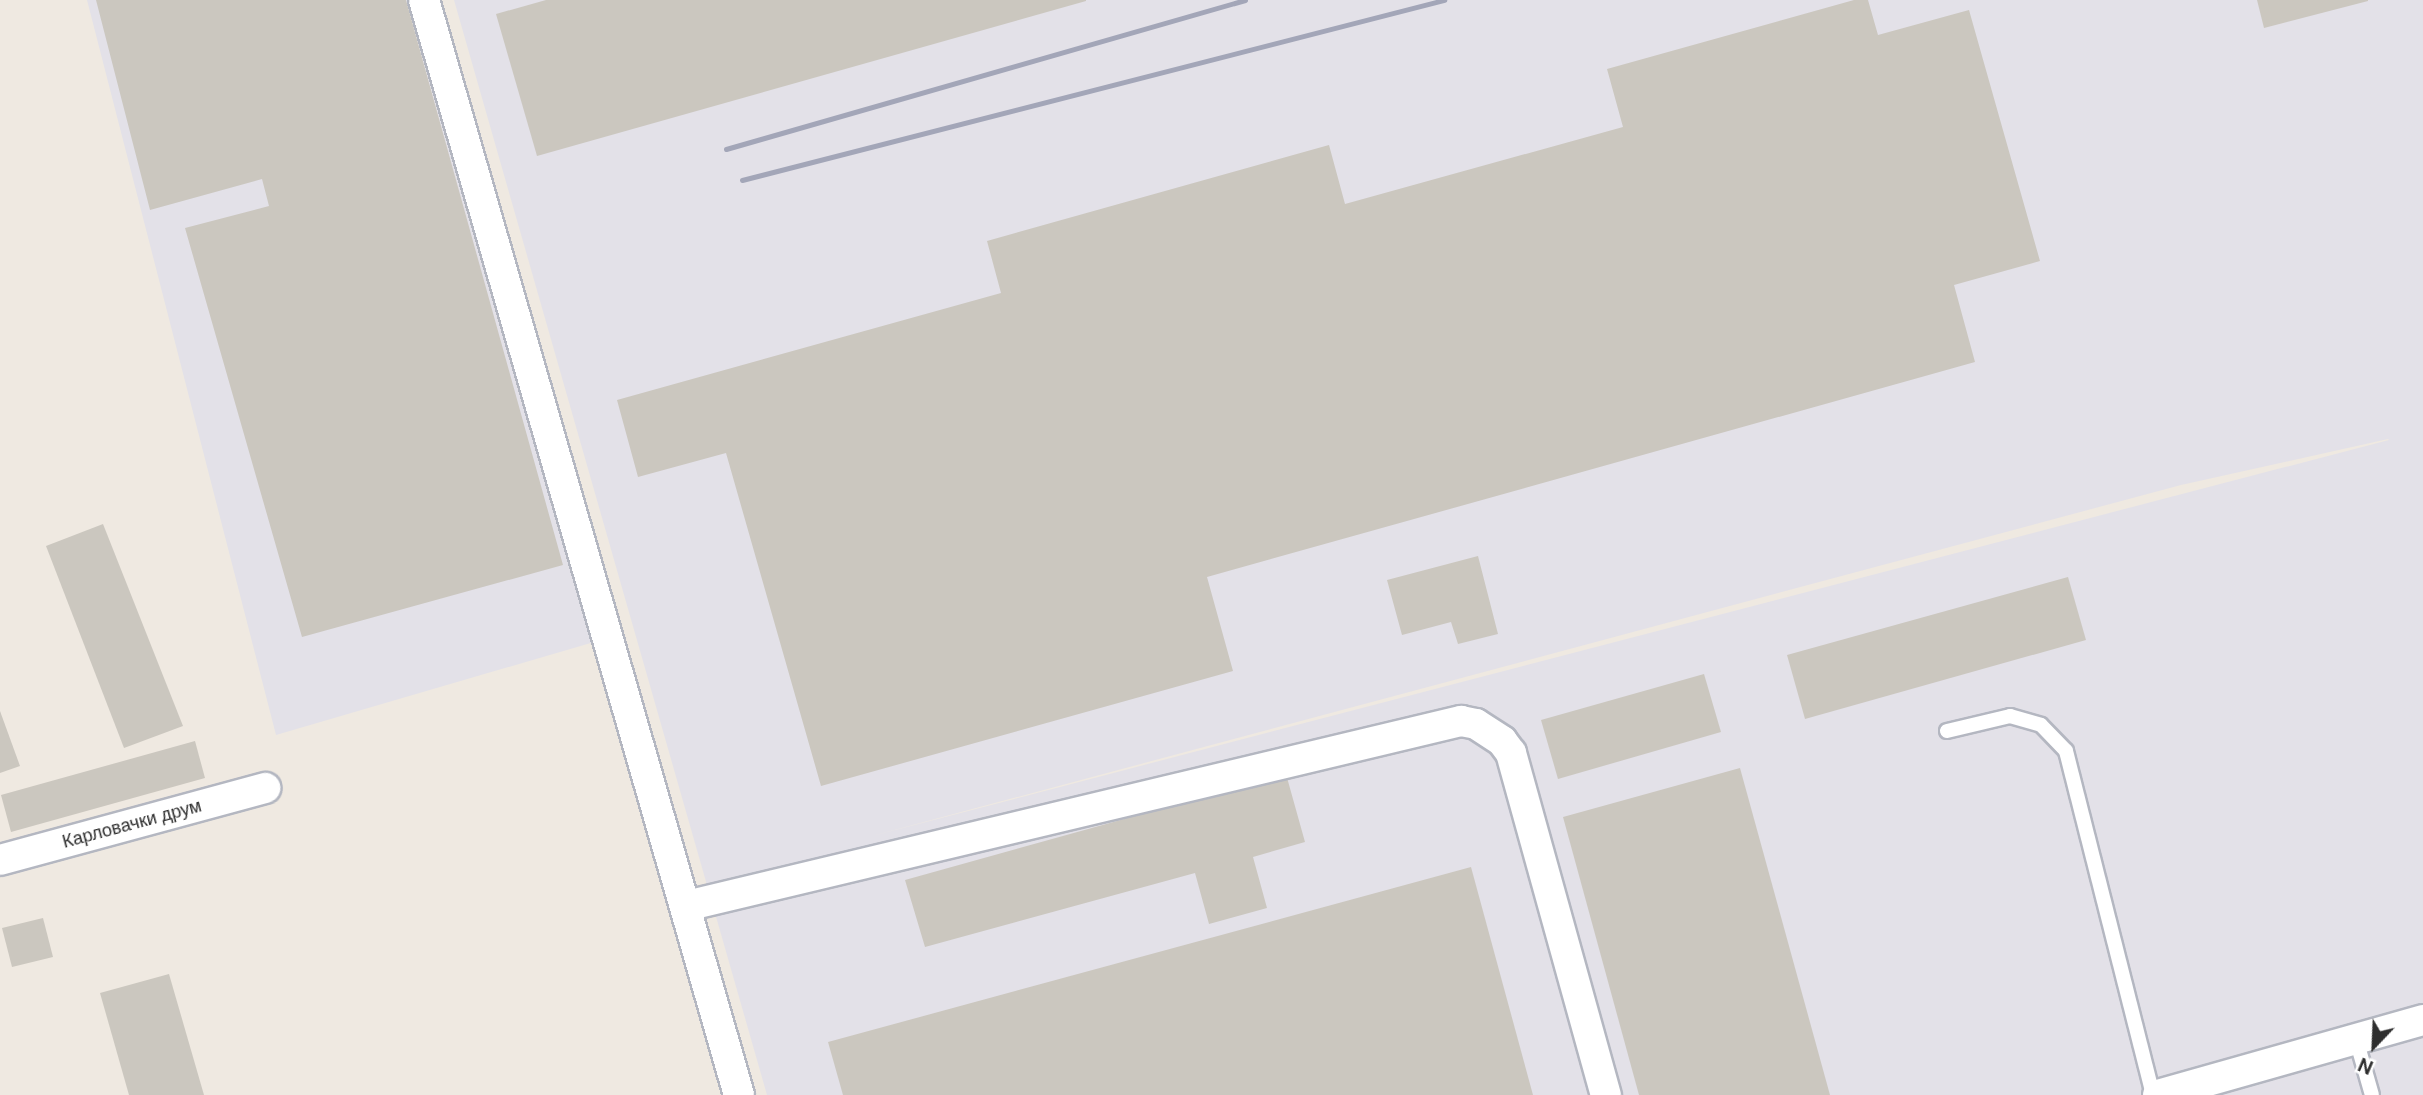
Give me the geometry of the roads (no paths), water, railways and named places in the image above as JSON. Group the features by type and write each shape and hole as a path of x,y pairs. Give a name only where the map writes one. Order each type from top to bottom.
{"street":[{"path":"424,0 739,1095"},
{"path":"686,906 1447,724 1468,723 1490,732 1511,753 1606,1095"},
{"name":"Карловачки друм","path":"0,860 265,788"},
{"path":"2158,1095 2423,1020"}],"lane":[{"path":"1947,731 2010,716 2041,725 2066,751 2153,1095"},
{"path":"2356,1039 2372,1095"}],"railway":[{"path":"726,149 1245,0"},
{"path":"742,180 1444,0"}]}
